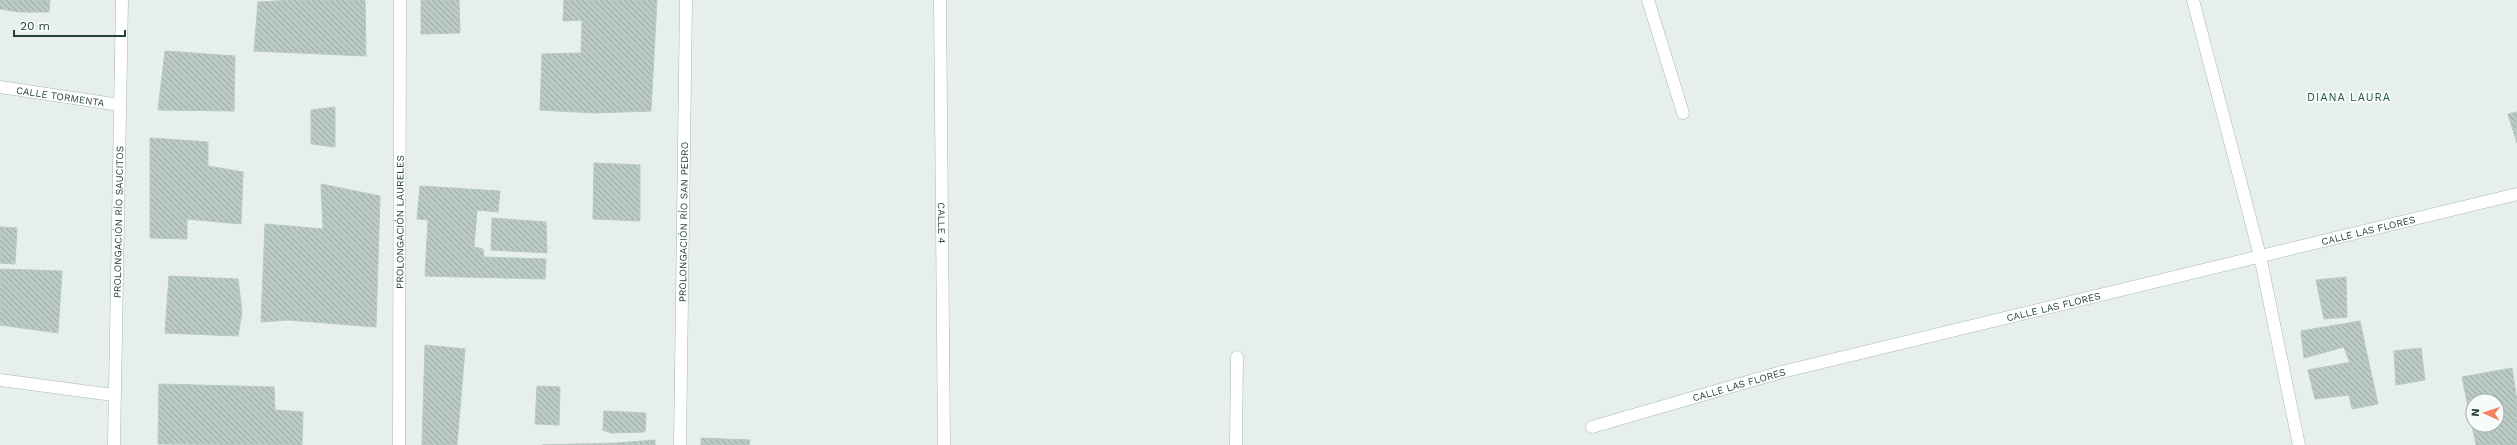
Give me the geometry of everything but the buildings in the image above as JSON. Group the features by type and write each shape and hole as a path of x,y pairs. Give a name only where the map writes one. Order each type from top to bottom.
{"street":[{"name":"PROLONGACIÓN RÍO SAUCITOS","path":"114,445 113,395 122,0"},
{"name":"PROLONGACIÓN LAURELES","path":"399,445 400,0"},
{"name":"PROLONGACIÓN RÍO SAN PEDRO","path":"680,445 686,0"},
{"name":"CALLE 4","path":"940,0 944,445"},
{"path":"1648,0 1683,113"},
{"path":"2193,0 2260,256 2299,445"},
{"name":"CALLE TORMENTA","path":"0,87 120,105"},
{"name":"CALLE LAS FLORES","path":"1592,427 1778,373 2517,194"},
{"path":"1236,445 1237,357"},
{"path":"0,380 113,395"}],"district":[{"name":"DIANA LAURA","path":"2349,97"}]}
